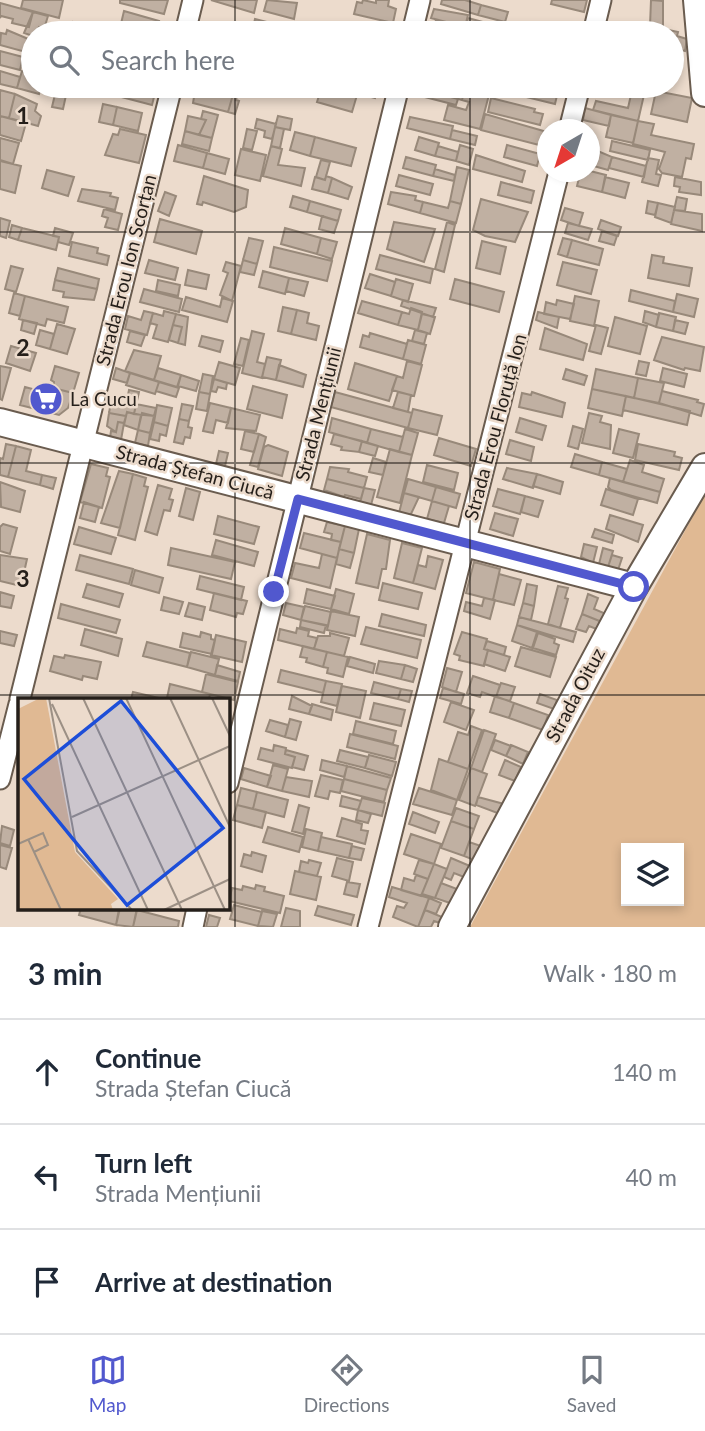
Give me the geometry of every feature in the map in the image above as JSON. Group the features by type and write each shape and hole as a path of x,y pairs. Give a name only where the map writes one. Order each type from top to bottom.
{"street":[{"path":"188,21 193,0"},
{"path":"415,21 420,0"},
{"path":"596,21 601,0"},
{"path":"697,0 705,93"},
{"name":"Strada Erou Ion Scorțan","path":"21,698 169,98"},
{"name":"Strada Mențiunii","path":"229,779 396,98"},
{"path":"572,119 577,98"},
{"name":"Strada Erou Floruță Ion","path":"369,927 556,182"},
{"name":"Strada Ștefan Ciucă","path":"0,422 634,587"},
{"name":"Strada Oituz","path":"452,927 634,587 705,467"},
{"name":"Strada Erou Ion Scorțan","path":"0,779 18,709"},
{"path":"193,927 197,909"}],"shaded area":[{"path":"705,494 705,927 470,927"}],"building":[{"path":"23,0 63,0 59,18 21,8"},
{"path":"120,0 168,0 164,14 120,3"},
{"path":"211,0 257,0 254,13"},
{"path":"267,0 297,3 294,19 264,11"},
{"path":"363,0 376,3 376,0 389,0 388,6 396,9 393,21 354,14 357,2 362,3"},
{"path":"442,0 465,0 481,5 478,15 441,4"},
{"path":"552,0 587,0 584,12 551,4"},
{"path":"651,0 663,1 663,21 650,21"},
{"path":"0,3 33,12 31,21 21,21 21,25 12,23 13,19 0,18"},
{"path":"481,5 508,12 505,21 478,15"},
{"path":"434,9 468,15 466,21 431,18"},
{"path":"124,11 159,21 122,21"},
{"path":"33,12 48,16 46,21 29,21"},
{"path":"7,30 21,36 21,51 0,45 1,33 6,34"},
{"path":"0,51 21,56 20,70 0,65"},
{"path":"0,71 20,77 17,88 0,84"},
{"path":"0,90 15,94 9,118 0,116"},
{"path":"15,94 37,104 35,111 41,116 38,126 9,118"},
{"path":"54,98 65,98 63,109 52,107"},
{"path":"125,98 154,98 152,105"},
{"path":"194,98 232,98 228,112 193,103"},
{"path":"232,98 236,98 239,101 235,114 228,112"},
{"path":"318,98 356,98 352,112 317,102"},
{"path":"429,98 454,98 458,99 456,105"},
{"path":"488,98 480,129 444,120 448,105 466,110 469,102 462,100"},
{"path":"491,98 535,109 534,112 543,114 542,119 537,119 537,124 488,112"},
{"path":"530,98 556,98 555,104"},
{"path":"630,98 643,98 638,121 593,110 596,101 628,108"},
{"path":"654,98 692,98 687,122 651,114"},
{"path":"103,104 117,107 113,125 99,122"},
{"path":"117,107 142,113 138,131 113,125"},
{"path":"585,108 611,115 609,126 600,124 600,119 583,119"},
{"path":"203,111 218,115 212,138 199,135 206,120 201,119"},
{"path":"485,114 537,129 537,144 481,130"},
{"path":"611,115 638,121 633,143 606,137"},
{"path":"0,116 26,123 21,141 0,135"},
{"path":"188,116 206,120 199,135 185,131"},
{"path":"278,116 292,119 290,130 275,127"},
{"path":"410,117 453,126 450,139 407,128"},
{"path":"257,119 276,124 272,139 264,137 265,131 255,128"},
{"path":"638,121 654,124 651,135 694,144 691,159 686,158 682,177 662,173 659,169 665,152 633,144"},
{"path":"275,127 284,129 280,148 271,146"},
{"path":"120,129 146,135 139,163 105,155 113,134 118,135"},
{"path":"247,129 257,131 252,150 243,148"},
{"path":"452,130 477,136 475,145 450,139"},
{"path":"185,131 212,138 209,151 182,144"},
{"path":"295,132 315,137 310,156 290,150"},
{"path":"315,137 356,148 351,166 310,156"},
{"path":"419,137 439,143 435,156 415,150"},
{"path":"0,138 19,143 13,164 0,160"},
{"path":"612,141 650,150 648,160 610,151"},
{"path":"178,145 207,153 203,168 174,161"},
{"path":"460,145 473,149 469,165 456,161"},
{"path":"507,145 537,153 537,166 504,157"},
{"path":"271,146 282,149 278,165 305,168 301,186 263,176"},
{"path":"438,146 458,152 456,161 435,156"},
{"path":"241,149 266,155 260,181 235,175"},
{"path":"600,152 612,157 608,170 600,168"},
{"path":"207,153 229,159 225,174 203,168"},
{"path":"476,155 525,171 522,182 473,169"},
{"path":"406,157 436,165 433,176 403,168"},
{"path":"612,157 646,166 644,177 609,168"},
{"path":"648,158 659,160 656,174 661,175 658,186 642,182"},
{"path":"321,160 330,162 325,180 316,177"},
{"path":"0,161 21,166 15,193 0,189"},
{"path":"457,167 469,170 461,204 450,201"},
{"path":"435,169 455,175 454,181 433,176"},
{"path":"47,170 74,177 68,196 42,188"},
{"path":"600,174 606,175 602,192 577,186 578,182 600,182"},
{"path":"399,175 433,184 430,195 396,186"},
{"path":"204,176 248,190 246,207 234,212 203,202 202,205 197,204"},
{"path":"326,176 332,178 328,193 312,189 315,177 325,180"},
{"path":"605,177 629,183 625,198 602,192"},
{"path":"675,177 701,182 701,195 679,192 680,187 674,186"},
{"path":"332,178 352,187 348,199 328,193"},
{"path":"501,182 534,191 531,203 498,195"},
{"path":"82,189 111,193 110,196 118,198 115,210 78,201"},
{"path":"165,192 176,196 169,216 158,211"},
{"path":"391,192 416,196 415,200 423,202 420,213 388,204"},
{"path":"293,196 310,201 307,212 290,207"},
{"path":"677,197 687,199 685,211 674,210"},
{"path":"481,199 528,212 515,242 485,236 473,230"},
{"path":"310,201 341,210 338,221 307,212"},
{"path":"450,201 461,204 456,223 420,213 423,202 448,208"},
{"path":"648,201 658,203 655,215 646,213"},
{"path":"658,203 675,207 671,223 655,217"},
{"path":"565,208 583,213 579,226 561,220"},
{"path":"104,209 122,214 118,230 105,227 108,218 102,216"},
{"path":"674,210 702,214 702,231 671,224"},
{"path":"322,216 338,221 334,233 319,229"},
{"path":"0,218 10,221 6,238 0,236"},
{"path":"160,219 202,231 196,254 154,242"},
{"path":"601,220 621,227 618,236 598,229"},
{"path":"394,222 435,229 424,262 387,249"},
{"path":"447,222 455,225 444,272 435,269"},
{"path":"568,223 592,229 588,240 565,233"},
{"path":"12,225 22,228 18,240 9,237"},
{"path":"22,228 59,237 56,250 18,240"},
{"path":"55,228 73,233 69,245 58,242 59,237 53,236"},
{"path":"285,228 321,238 317,254 281,244"},
{"path":"602,231 617,236 614,245 599,241"},
{"path":"249,238 263,241 257,264 243,260"},
{"path":"321,238 337,242 332,259 317,254"},
{"path":"563,238 572,240 567,257 558,254"},
{"path":"572,240 603,249 599,265 567,257"},
{"path":"482,241 506,247 500,274 476,268"},
{"path":"72,242 98,248 97,253 109,256 107,265 69,256"},
{"path":"274,247 332,261 327,281 270,267"},
{"path":"380,255 433,269 430,283 376,269"},
{"path":"652,255 664,257 663,263 692,268 689,286 648,278"},
{"path":"149,260 178,268 175,280 145,273"},
{"path":"243,260 257,264 254,275 240,272"},
{"path":"226,262 241,266 232,301 220,295 228,273 223,271"},
{"path":"563,262 597,270 591,294 557,285"},
{"path":"11,266 23,269 16,292 5,289"},
{"path":"58,268 99,279 97,289 55,280"},
{"path":"188,270 209,275 206,289 185,285"},
{"path":"263,271 289,278 285,294 259,287"},
{"path":"370,274 395,282 391,296 365,288"},
{"path":"289,278 308,282 304,296 286,291"},
{"path":"396,279 413,284 408,302 391,296"},
{"path":"455,279 504,292 499,312 450,299"},
{"path":"55,280 97,289 94,300 63,297 64,292 53,290"},
{"path":"158,280 180,285 178,296 156,291"},
{"path":"144,289 182,299 179,312 140,302"},
{"path":"631,290 675,301 673,312 629,301"},
{"path":"14,293 25,296 20,316 9,313"},
{"path":"677,294 698,299 694,317 673,312"},
{"path":"25,296 68,307 64,323 47,319 45,326 19,319"},
{"path":"575,296 599,301 594,326 570,321"},
{"path":"186,297 220,307 222,298 233,301 227,322 182,310"},
{"path":"403,300 436,308 433,317 401,306"},
{"path":"557,300 574,304 570,319 544,314 546,302 556,305"},
{"path":"362,301 402,312 398,325 358,313"},
{"path":"283,307 297,310 291,334 278,331"},
{"path":"411,308 422,312 418,330 398,325 402,312 409,314"},
{"path":"297,310 309,313 307,323 319,326 316,340 291,334"},
{"path":"144,311 153,313 147,335 125,329 128,316 141,320"},
{"path":"164,311 176,314 168,342 153,338 157,325 150,323 153,313 163,316"},
{"path":"645,311 659,315 656,327 643,322"},
{"path":"538,312 559,317 557,328 536,320"},
{"path":"659,313 676,317 673,331 656,327"},
{"path":"176,314 188,317 185,345 178,343 182,327 173,325"},
{"path":"422,314 435,317 430,334 418,330"},
{"path":"615,317 647,326 640,354 608,346"},
{"path":"23,320 37,323 34,334 21,330"},
{"path":"675,320 688,323 685,334 673,331"},
{"path":"57,324 75,329 67,354 50,349"},
{"path":"173,325 182,327 178,343 169,340"},
{"path":"596,325 608,328 601,354 589,351"},
{"path":"545,328 587,344 583,360 540,349"},
{"path":"40,330 54,334 50,349 36,345"},
{"path":"415,330 427,333 424,344 412,341"},
{"path":"130,331 145,335 141,346 127,342"},
{"path":"252,331 264,334 257,362 265,364 262,378 242,373"},
{"path":"370,333 407,344 403,359 360,347 363,335 369,337"},
{"path":"202,336 223,341 220,352 199,346"},
{"path":"662,337 704,347 700,371 684,370 654,360"},
{"path":"241,338 249,340 243,366 234,364"},
{"path":"408,340 426,345 421,364 403,359"},
{"path":"11,346 36,353 30,371 6,363"},
{"path":"134,350 161,356 154,380 125,371"},
{"path":"267,357 281,360 276,380 262,377"},
{"path":"407,361 422,365 414,396 392,390 397,376 403,378"},
{"path":"639,361 649,363 646,376 636,374"},
{"path":"219,362 240,368 235,385 214,379"},
{"path":"355,363 397,376 389,401 348,389"},
{"path":"279,365 306,375 303,387 276,380"},
{"path":"0,366 11,368 2,400 0,399"},
{"path":"55,366 79,373 73,393 53,388 54,382 51,380"},
{"path":"116,368 130,373 127,383 113,379"},
{"path":"158,368 181,375 177,387 154,380"},
{"path":"663,368 687,374 684,387 660,381"},
{"path":"566,369 587,376 584,385 563,379"},
{"path":"596,369 638,378 634,398 592,389"},
{"path":"130,373 159,382 155,394 126,385"},
{"path":"203,374 213,376 210,394 199,392"},
{"path":"181,375 199,381 196,391 178,386"},
{"path":"638,378 664,383 659,403 634,398"},
{"path":"214,379 227,383 226,389 218,387 216,392 211,391"},
{"path":"159,382 179,388 176,397 156,391"},
{"path":"253,386 287,395 282,418 247,409"},
{"name":"La Cucu","path":"25,387 51,394 53,388 73,393 68,408 59,415 20,405"},
{"path":"592,389 626,396 622,416 588,408"},
{"path":"129,390 139,392 134,414 127,412 126,416 109,413 111,402 126,405"},
{"path":"662,391 698,400 697,402 704,404 701,416 659,403"},
{"path":"199,392 210,394 207,411 196,409"},
{"path":"335,392 412,413 408,428 331,407"},
{"path":"398,392 411,395 408,412 393,408"},
{"path":"532,392 565,403 562,417 519,407 522,393 531,395"},
{"path":"626,396 690,411 687,425 623,410"},
{"path":"210,403 231,408 228,423 216,420 213,433 203,431"},
{"path":"136,404 156,408 154,416 134,414"},
{"path":"182,404 193,406 189,421 179,419"},
{"path":"157,405 172,408 168,426 154,422"},
{"path":"231,408 260,415 256,431 226,428"},
{"path":"413,409 442,416 437,435 408,428"},
{"path":"127,412 141,415 138,430 124,425"},
{"path":"109,413 126,416 124,423 118,422 116,432 107,426"},
{"path":"142,413 154,416 150,433 138,430"},
{"path":"589,413 602,416 600,422 611,425 610,449 582,443"},
{"path":"332,418 371,429 367,443 329,432"},
{"path":"520,418 546,426 542,440 516,432"},
{"path":"179,419 189,421 188,427 192,428 190,438 185,437 183,444 174,442"},
{"path":"118,422 124,423 121,440 110,438 111,431 116,432"},
{"path":"154,422 168,426 166,436 160,434 159,441 150,439"},
{"path":"573,426 583,429 578,449 568,446"},
{"path":"371,429 403,437 399,452 367,443"},
{"path":"405,429 418,433 412,455 399,452"},
{"path":"619,429 639,434 633,458 613,453"},
{"path":"138,430 150,433 148,446 135,443"},
{"path":"245,431 259,434 254,452 241,449"},
{"path":"259,434 266,437 258,467 250,465"},
{"path":"334,434 362,441 359,452 341,450 342,447 331,444"},
{"path":"439,438 476,449 471,466 434,455"},
{"path":"510,440 534,447 531,461 506,454"},
{"path":"362,441 378,446 375,456 359,452"},
{"path":"6,444 16,446 8,477 0,475 0,458 3,459"},
{"path":"638,444 675,452 674,456 682,458 679,470 635,460"},
{"path":"268,445 288,452 282,476 258,469 264,447"},
{"path":"16,446 31,450 26,471 42,475 40,485 8,477"},
{"path":"390,449 412,455 400,503 377,497"},
{"path":"219,451 228,453 225,466 216,464"},
{"path":"575,454 602,462 599,475 571,467"},
{"path":"373,458 386,462 383,475 369,472"},
{"path":"630,460 644,465 642,472 664,479 660,492 623,482"},
{"path":"602,462 627,469 623,482 599,475"},
{"path":"91,464 108,468 106,476 110,477 102,508 80,502"},
{"path":"427,465 458,473 454,490 423,482"},
{"path":"330,467 349,469 348,472 367,477 364,488 327,479"},
{"path":"507,468 537,474 533,488 503,479"},
{"path":"119,471 133,474 120,528 101,523"},
{"path":"133,474 146,478 144,486 148,487 135,540 118,535"},
{"path":"537,474 563,482 560,494 533,486"},
{"path":"42,475 56,478 53,489 40,485"},
{"path":"610,478 660,492 657,503 611,490 608,487"},
{"path":"327,479 364,488 361,499 324,490"},
{"path":"408,479 436,487 432,501 404,493"},
{"path":"0,482 25,491 20,512 1,507"},
{"path":"158,485 172,489 169,499 173,500 170,511 164,510 157,535 145,531"},
{"path":"436,487 460,494 456,508 432,501"},
{"path":"186,488 200,492 193,520 179,516"},
{"path":"364,488 375,490 371,505 360,502"},
{"path":"498,489 525,496 520,514 493,506"},
{"path":"606,489 638,499 633,515 601,505"},
{"path":"404,493 419,497 410,516 399,513"},
{"path":"525,496 543,501 538,517 521,512"},
{"path":"432,501 449,506 444,523 427,519"},
{"path":"84,502 99,507 95,522 80,518"},
{"path":"495,513 518,519 513,536 490,529"},
{"path":"610,515 643,525 638,542 606,529"},
{"path":"218,516 259,527 254,544 214,534"},
{"path":"327,522 345,526 341,542 331,540 332,534 324,532"},
{"path":"3,524 17,528 10,554 0,551 0,527"},
{"path":"345,526 359,529 354,553 339,549"},
{"path":"79,527 116,538 111,554 74,544"},
{"path":"595,529 614,535 612,543 592,537"},
{"path":"304,533 341,542 337,558 300,548"},
{"path":"367,534 390,540 386,569 382,569 378,588 356,583"},
{"path":"216,540 258,552 254,566 212,555"},
{"path":"402,543 422,548 413,583 394,578"},
{"path":"584,544 597,547 593,563 581,557"},
{"path":"171,548 235,562 231,579 168,565"},
{"path":"603,548 613,551 608,567 599,564"},
{"path":"339,549 354,553 350,568 336,564"},
{"path":"322,554 337,558 330,588 291,578 295,563 319,568"},
{"path":"0,555 27,559 21,586 0,581"},
{"path":"80,555 133,569 129,584 76,570"},
{"path":"612,555 622,558 618,570 608,567"},
{"path":"428,556 443,560 435,589 413,583 418,565 426,567"},
{"path":"474,562 500,569 493,600 466,593"},
{"path":"135,570 163,578 159,593 131,585"},
{"path":"499,574 521,580 514,605 493,600"},
{"path":"200,576 244,587 241,600 197,589"},
{"path":"383,583 422,593 418,609 379,600"},
{"path":"87,584 123,594 119,607 83,597"},
{"path":"527,584 537,586 534,606 523,603"},
{"path":"558,586 568,588 565,598 568,599 560,628 548,624"},
{"path":"307,589 335,596 331,609 304,603"},
{"path":"336,589 354,594 349,614 331,609"},
{"path":"0,592 14,596 11,608 0,606"},
{"path":"214,593 247,601 243,614 237,613 236,617 210,610"},
{"path":"588,594 598,598 594,609 606,614 602,622 582,614"},
{"path":"164,597 183,602 179,614 161,610"},
{"path":"484,598 495,600 490,619 464,611 466,602 482,606"},
{"path":"189,603 205,607 202,620 185,616"},
{"path":"286,603 304,607 301,620 283,615"},
{"path":"523,603 534,606 531,620 519,617"},
{"path":"61,604 120,620 116,633 58,618"},
{"path":"305,606 331,612 328,626 301,620"},
{"path":"331,611 359,617 355,636 327,630"},
{"path":"382,614 426,625 424,636 379,626"},
{"path":"582,614 602,622 599,630 589,626 586,632 576,629"},
{"path":"519,617 576,632 573,642 517,625"},
{"path":"301,620 326,625 324,633 300,627"},
{"path":"517,625 537,632 532,648 512,641"},
{"path":"366,627 421,640 417,658 361,644"},
{"path":"297,628 309,631 308,636 317,638 314,649 278,640 280,629 296,633"},
{"path":"85,629 122,639 118,656 81,645"},
{"path":"0,631 17,635 14,646 0,643"},
{"path":"201,632 211,635 211,639 215,640 212,654 180,647 183,633 200,637"},
{"path":"462,632 487,639 484,649 488,650 484,666 459,660 460,656 454,654"},
{"path":"330,633 349,638 344,656 314,649 318,636 330,636"},
{"path":"538,633 555,639 554,643 559,645 556,655 533,648"},
{"path":"216,635 246,642 242,662 211,655"},
{"path":"487,641 506,647 504,655 484,649"},
{"path":"147,642 190,653 187,667 143,656"},
{"path":"303,646 327,652 323,667 306,662 307,658 300,657"},
{"path":"521,647 556,657 550,677 515,666"},
{"path":"488,650 510,657 505,671 484,664"},
{"path":"191,652 219,659 215,675 187,667"},
{"path":"327,652 348,657 343,677 327,673 328,668 323,667"},
{"path":"65,655 101,662 97,679 83,676 82,680 50,671 54,656 64,658"},
{"path":"350,657 375,664 373,673 347,666"},
{"path":"379,661 405,665 401,679 376,673"},
{"path":"217,665 240,672 238,681 215,675"},
{"path":"405,665 417,669 413,682 401,679"},
{"path":"447,668 462,672 456,692 442,687"},
{"path":"281,670 326,681 323,693 278,682"},
{"path":"206,674 238,682 234,700 202,692"},
{"path":"473,676 500,685 496,697 482,692 480,697 467,693"},
{"path":"326,681 342,684 337,706 321,702"},
{"path":"374,682 401,689 398,699 371,693"},
{"path":"501,683 515,687 510,701 496,697"},
{"path":"170,684 210,694 209,698 167,698"},
{"path":"342,686 366,691 360,718 336,712"},
{"path":"443,688 464,694 461,704 440,698"},
{"path":"401,689 412,691 409,702 398,699"},
{"path":"133,692 159,698 131,698"},
{"path":"540,694 557,700 554,709 537,703"},
{"path":"292,696 312,706 309,714 289,709"},
{"path":"495,696 514,703 509,718 490,712"},
{"path":"451,702 474,710 466,730 444,722"},
{"path":"374,703 405,710 401,726 370,719"},
{"path":"514,703 548,715 543,730 509,718"},
{"path":"312,704 333,710 331,720 309,714"},
{"path":"290,719 301,722 296,740 285,737"},
{"path":"270,720 288,725 285,737 266,731"},
{"path":"356,721 396,731 393,744 353,734"},
{"path":"471,726 482,730 468,769 448,762 458,732 468,735"},
{"path":"484,730 496,734 482,772 471,768"},
{"path":"350,734 398,746 395,759 347,747"},
{"path":"495,740 511,746 506,756 491,750"},
{"path":"274,745 286,748 285,754 295,757 292,768 258,759 261,748 273,751"},
{"path":"511,745 528,752 523,764 506,756"},
{"path":"286,750 308,756 304,770 292,767 295,757 285,754"},
{"path":"340,750 368,757 365,768 337,761"},
{"path":"369,755 396,762 392,776 365,768"},
{"path":"439,759 468,769 457,800 431,790"},
{"path":"322,760 347,766 344,777 320,770"},
{"path":"505,760 521,767 515,781 499,775"},
{"path":"273,765 288,769 282,791 267,787"},
{"path":"347,766 391,778 387,790 344,779"},
{"path":"244,768 271,776 267,787 241,779"},
{"path":"471,768 487,774 475,806 459,800"},
{"path":"321,775 343,780 340,793 330,791 328,799 315,796"},
{"path":"286,777 312,781 309,797 282,791"},
{"path":"344,779 387,790 384,802 341,791"},
{"path":"241,788 257,792 253,809 237,805"},
{"path":"419,788 457,800 452,815 413,804"},
{"path":"257,792 288,800 284,817 253,809"},
{"path":"342,796 361,801 358,810 340,806"},
{"path":"478,797 504,804 500,814 476,805"},
{"path":"362,798 385,803 382,816 358,810"},
{"path":"237,805 266,812 262,828 233,820"},
{"path":"299,805 309,808 303,834 292,831"},
{"path":"456,808 479,816 474,829 451,821"},
{"path":"358,810 371,814 368,823 356,820"},
{"path":"413,812 439,822 435,833 409,824"},
{"path":"342,818 362,824 361,830 368,831 365,844 337,836"},
{"path":"451,821 474,829 464,856 441,848"},
{"path":"2,826 14,830 10,846 0,843"},
{"path":"268,827 303,837 299,852 263,842"},
{"path":"306,829 322,833 318,851 302,847"},
{"path":"411,834 441,844 434,864 404,854"},
{"path":"321,837 352,844 349,858 318,851"},
{"path":"469,842 481,846 474,860 464,856"},
{"path":"0,845 12,848 6,869 0,867"},
{"path":"352,846 364,849 361,860 349,858"},
{"path":"252,852 266,856 262,872 241,866 244,854 251,856"},
{"path":"337,858 353,862 349,881 332,876"},
{"path":"451,858 470,866 464,877 454,873 451,880 444,877"},
{"path":"309,860 321,863 317,876 299,872 301,861 308,863"},
{"path":"419,860 434,864 428,879 414,874"},
{"path":"434,864 447,869 435,898 422,894"},
{"path":"295,871 321,877 316,900 290,894"},
{"path":"416,875 428,879 421,896 401,890 404,878 414,881"},
{"path":"347,882 360,884 357,897 344,894"},
{"path":"441,883 457,889 450,903 435,898"},
{"path":"256,885 265,887 264,891 284,896 280,913 229,901 232,888 242,890 243,886 255,889"},
{"path":"392,887 429,898 418,927 393,917 397,906 404,908 407,903 389,897"},
{"path":"429,898 441,903 436,914 425,910"},
{"path":"234,905 262,912 258,926 230,919"},
{"path":"318,906 354,915 351,925 315,915"},
{"path":"286,908 300,911 300,927 281,927"},
{"path":"81,909 119,909 116,925 79,915"},
{"path":"120,909 137,909 133,927 116,925"},
{"path":"137,910 179,921 178,927 133,927"},
{"path":"425,910 442,917 440,923 434,921 431,927 418,927"},
{"path":"262,911 277,914 273,927 258,926"},
{"path":"209,915 220,918 217,927 206,927"}],"place":[{"name":"La Cucu","path":"46,399"}],"route":[{"path":"274,592 298,499 634,587"}]}
